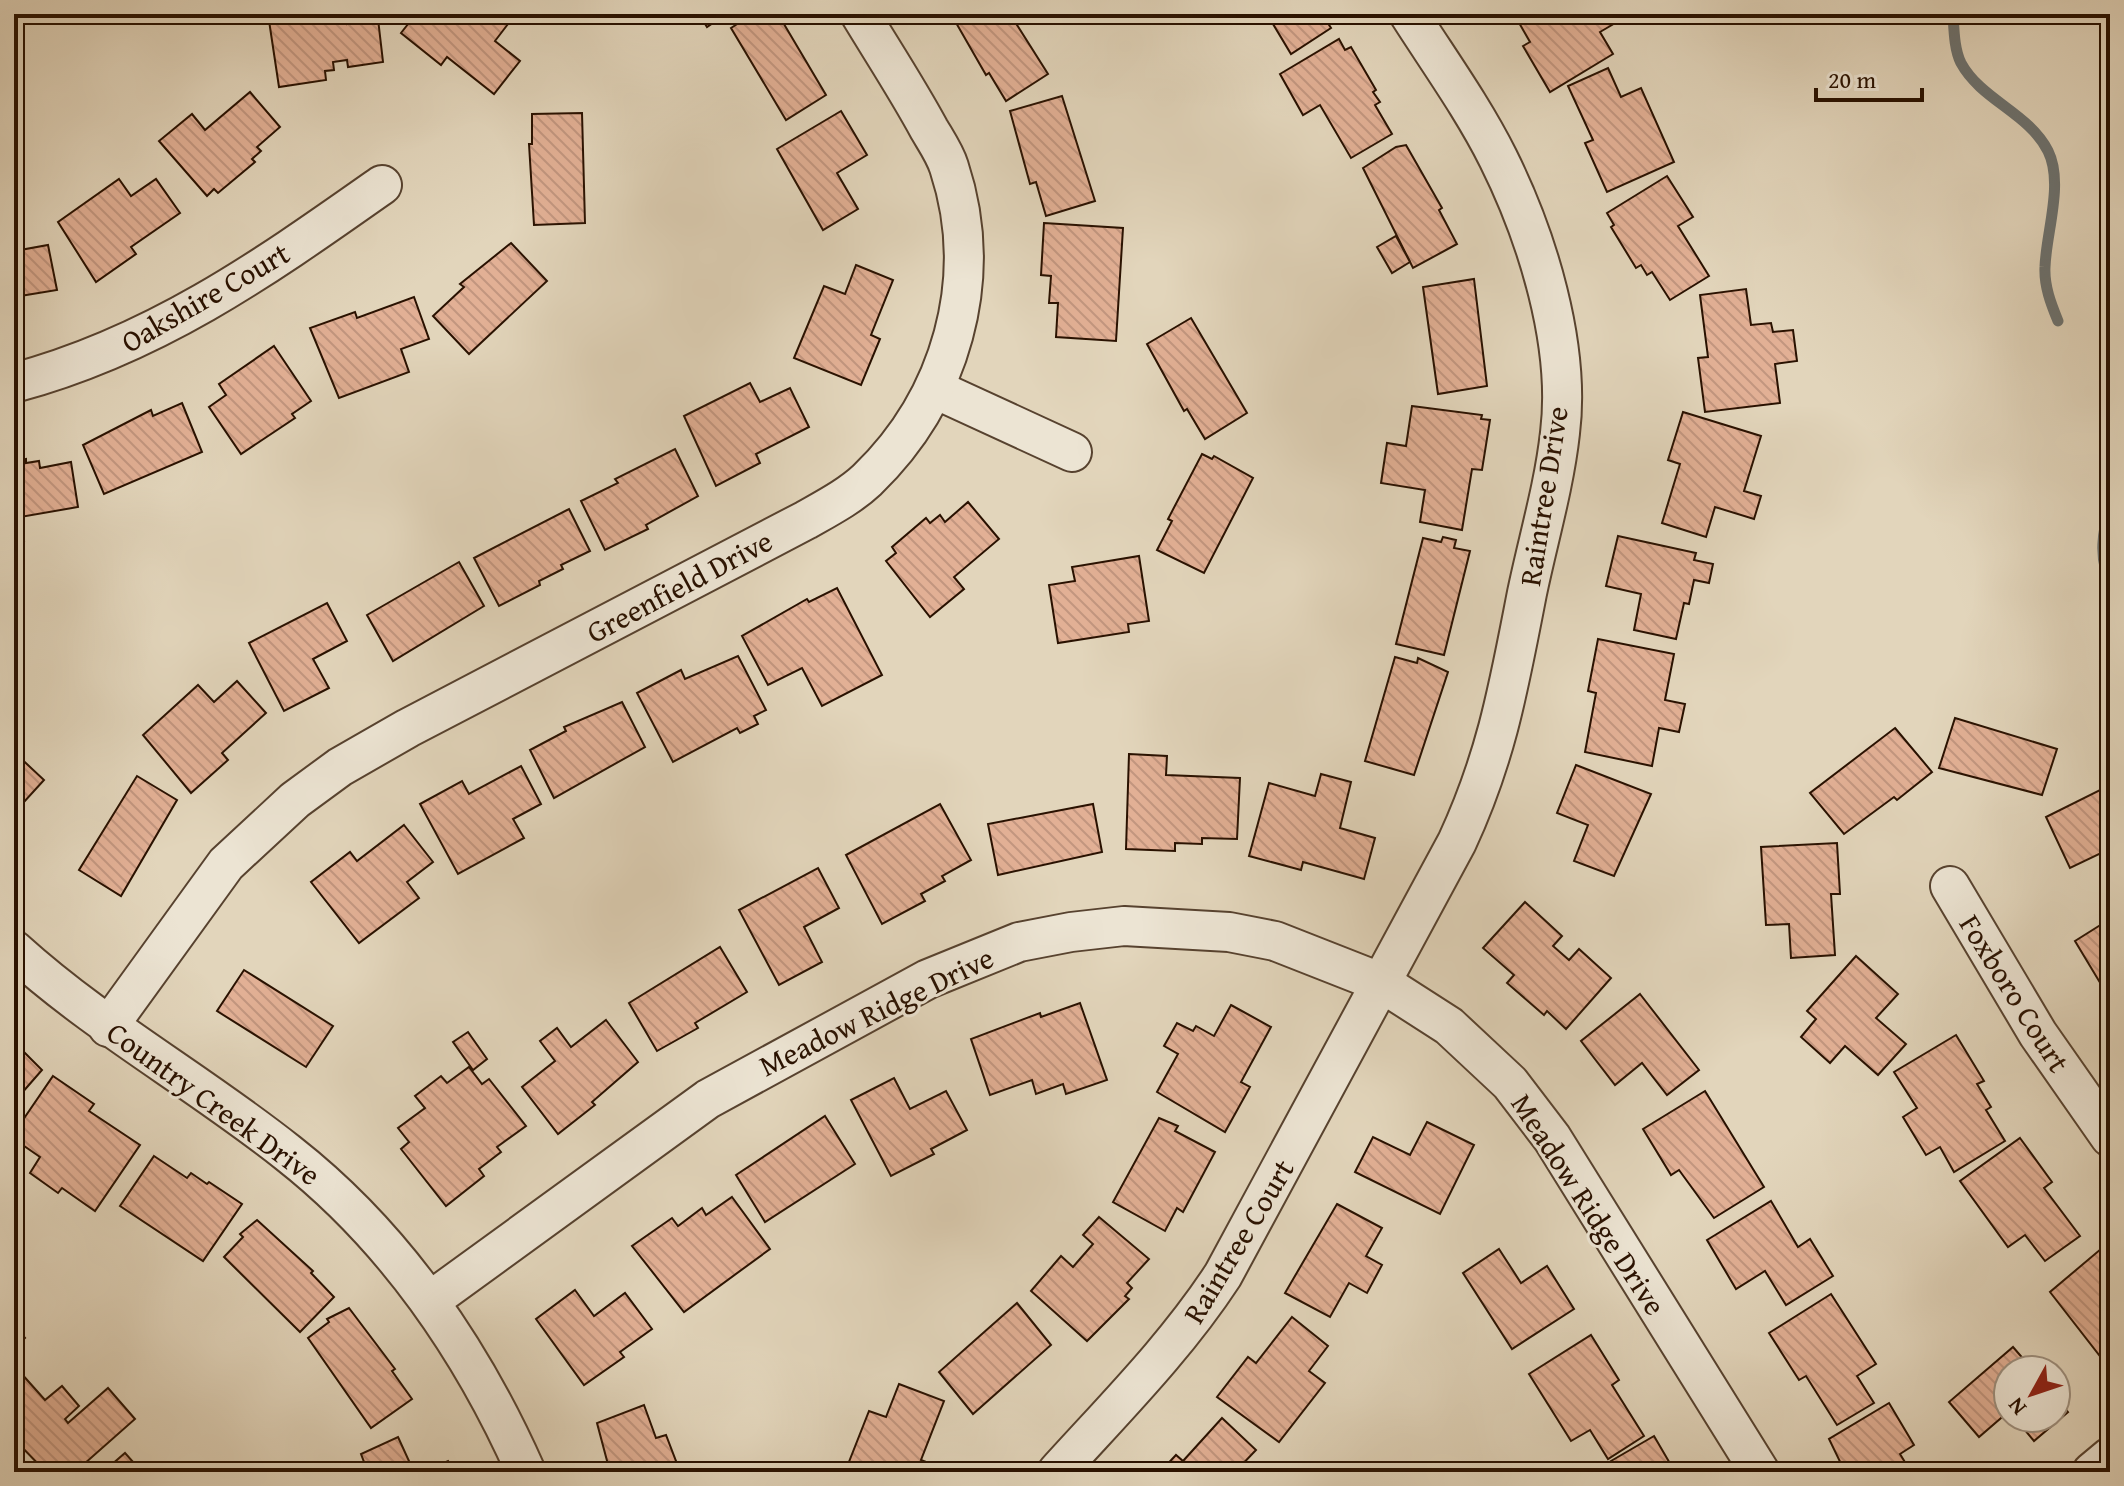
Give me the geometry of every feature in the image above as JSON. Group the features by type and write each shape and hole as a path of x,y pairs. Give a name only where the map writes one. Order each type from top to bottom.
{"street":[{"name":"Greenfield Drive","path":"108,1027 226,864 295,800 340,767 408,728 834,504 865,482 894,452 935,389 956,335 963,255 959,209 949,165 860,14"},
{"name":"Raintree Drive","path":"1382,983 1483,787 1502,725 1561,431 1561,379 1552,317 1527,226 1498,157 1409,14"},
{"name":"Oakshire Court","path":"14,383 124,347 183,317 252,275 382,185"},
{"path":"935,389 1072,452"},
{"name":"Foxboro Court","path":"1950,886 2038,1034 2110,1137"},
{"name":"Meadow Ridge Drive","path":"430,1301 734,1083 928,979 1019,942 1124,926 1229,932 1275,941 1382,983 1449,1026 1510,1083 1552,1138 1760,1472"},
{"name":"Country Creek Drive","path":"14,950 108,1027 250,1125 328,1186 393,1254 430,1301 503,1419 526,1472"},
{"name":"Raintree Court","path":"1057,1472 1198,1314 1268,1196 1382,983"},
{"path":"2092,1472 2110,1457"}],"water":[{"path":"2110,498 2110,590 2101,568 2098,544"}],"building":[{"path":"14,14 28,14 14,25"},
{"path":"268,14 346,14 347,24 378,19 383,62 348,67 347,60 333,62 334,70 325,71 326,80 279,87"},
{"path":"416,14 496,14 508,24 495,41 520,61 494,94 447,57 441,65 401,33"},
{"path":"699,14 726,14 707,27"},
{"path":"753,14 778,14 826,95 786,120 731,28"},
{"path":"951,14 1010,14 1048,74 1006,101 989,73 986,75"},
{"path":"1267,14 1322,14 1331,28 1291,54"},
{"path":"1514,14 1612,14 1617,22 1600,32 1613,54 1550,92 1523,46 1530,42"},
{"path":"1339,39 1345,50 1351,47 1376,90 1373,92 1380,102 1375,105 1392,134 1351,158 1320,105 1303,115 1280,74"},
{"path":"1608,68 1621,97 1641,88 1674,162 1607,192 1585,143 1593,140 1568,86"},
{"path":"250,92 280,127 257,147 261,151 252,159 255,162 218,193 214,189 207,196 159,141 192,114 205,130"},
{"path":"1062,96 1095,201 1046,216 1036,182 1030,184 1010,111"},
{"path":"841,111 867,155 837,173 858,209 823,230 777,149"},
{"path":"582,113 585,223 534,225 529,144 532,144 532,114"},
{"path":"1406,145 1442,208 1439,210 1457,244 1413,268 1363,168 1396,147"},
{"path":"1667,176 1693,217 1678,226 1709,276 1670,300 1652,272 1647,275 1641,265 1636,268 1611,227 1614,225 1607,213"},
{"path":"119,179 131,196 156,179 180,213 131,247 136,254 96,282 58,222"},
{"path":"1044,223 1123,228 1116,341 1056,337 1058,303 1049,303 1051,276 1041,275"},
{"path":"14,231 20,250 48,245 57,290 14,297"},
{"path":"1396,236 1410,262 1392,273 1377,247"},
{"path":"511,243 547,281 469,354 433,316 464,287 460,284"},
{"path":"856,265 893,280 871,335 880,339 861,385 794,358 824,286 845,294"},
{"path":"1474,279 1487,386 1438,394 1423,287"},
{"path":"1746,289 1751,325 1771,323 1773,332 1793,330 1797,361 1775,364 1780,403 1705,412 1698,358 1708,357 1700,295"},
{"path":"414,297 429,339 401,349 409,372 339,398 310,328 355,312 357,318"},
{"path":"1191,318 1247,413 1205,439 1187,409 1184,411 1147,344"},
{"path":"274,346 311,401 292,414 295,418 241,454 209,407 226,395 219,384"},
{"path":"750,383 760,402 790,388 809,427 756,454 760,463 716,486 684,416"},
{"path":"182,403 202,452 104,494 83,445 151,410 153,416"},
{"path":"1412,406 1482,415 1481,419 1490,420 1482,470 1472,469 1462,530 1420,522 1425,490 1381,483 1387,443 1406,446"},
{"path":"1683,412 1761,436 1744,491 1761,496 1754,519 1715,507 1706,537 1662,523 1680,464 1668,460"},
{"path":"675,449 698,496 646,525 648,529 605,550 581,501 618,483 615,479"},
{"path":"1202,454 1212,459 1214,456 1253,478 1204,573 1157,550 1172,521 1168,519"},
{"path":"26,459 26,463 39,461 40,468 71,462 78,507 20,517 24,541 14,543 14,461"},
{"path":"968,502 999,539 954,577 964,589 930,617 886,561 896,553 892,547 926,518 930,523 940,515 945,522"},
{"path":"569,509 590,551 561,565 563,569 539,581 540,585 499,606 474,558"},
{"path":"1618,536 1696,553 1694,560 1713,564 1709,583 1694,580 1689,604 1684,603 1676,639 1634,630 1641,594 1606,586"},
{"path":"1443,537 1456,540 1454,548 1470,551 1444,655 1396,644 1423,538 1441,542"},
{"path":"1139,556 1149,621 1128,624 1129,632 1058,643 1049,585 1075,581 1072,567"},
{"path":"459,562 484,606 393,661 367,615"},
{"path":"837,588 882,675 822,706 802,668 768,685 742,636 807,599 809,602"},
{"path":"327,603 347,641 313,659 329,688 284,711 249,643"},
{"path":"1598,639 1674,654 1665,700 1685,704 1679,732 1659,728 1652,766 1585,752 1596,693 1588,691"},
{"path":"738,656 766,710 754,716 758,724 740,733 737,728 673,762 637,693 681,670 685,679"},
{"path":"1395,657 1417,663 1418,658 1448,672 1414,775 1365,761"},
{"path":"237,681 266,713 222,753 228,760 191,793 143,735 198,685 214,702"},
{"path":"622,702 645,747 554,798 530,750 566,731 564,727"},
{"path":"1955,718 2057,749 2042,795 1939,768"},
{"path":"1895,728 1932,772 1897,800 1894,797 1844,834 1810,793"},
{"path":"14,752 44,780 14,813"},
{"path":"1129,754 1167,756 1166,775 1240,778 1237,839 1202,838 1202,844 1175,843 1175,851 1126,849"},
{"path":"1576,765 1651,794 1614,876 1574,861 1588,825 1557,813"},
{"path":"521,766 541,804 513,819 524,838 458,874 420,804 462,781 469,794"},
{"path":"1321,774 1351,782 1340,828 1375,838 1364,879 1303,862 1301,870 1249,856 1269,783 1315,796"},
{"path":"137,776 177,800 121,896 79,870"},
{"path":"2110,785 2110,872 2101,853 2070,868 2046,817"},
{"path":"940,804 971,860 942,876 945,881 921,894 925,901 882,924 846,855"},
{"path":"1093,804 1102,852 998,875 988,824"},
{"path":"404,825 433,862 407,882 419,898 359,943 311,882 350,852 357,861"},
{"path":"1837,843 1840,894 1831,894 1835,955 1791,958 1789,924 1766,925 1761,847"},
{"path":"818,868 839,908 804,927 822,962 779,985 739,910"},
{"path":"1525,902 1562,936 1553,946 1569,960 1579,949 1611,978 1566,1029 1547,1011 1544,1015 1507,983 1514,975 1483,948"},
{"path":"2110,919 2110,988 2105,991 2075,941"},
{"path":"720,947 747,992 695,1023 698,1028 657,1051 629,1003"},
{"path":"1856,956 1898,994 1876,1018 1906,1044 1878,1075 1845,1046 1830,1063 1801,1037 1816,1019 1807,1011"},
{"path":"244,970 333,1026 306,1067 217,1011"},
{"path":"1640,994 1699,1070 1667,1095 1642,1063 1615,1085 1581,1041"},
{"path":"1080,1003 1107,1080 1066,1094 1063,1084 1036,1094 1032,1080 990,1095 971,1039 1040,1013 1041,1017"},
{"path":"1231,1005 1271,1027 1241,1082 1250,1087 1225,1132 1157,1092 1178,1054 1164,1046 1177,1023 1193,1031 1196,1026 1214,1036"},
{"path":"606,1020 638,1062 592,1102 595,1105 558,1134 522,1087 555,1061 540,1041 557,1028 571,1047"},
{"path":"468,1032 487,1059 473,1070 453,1042"},
{"path":"1956,1035 1984,1081 1977,1084 1991,1107 1986,1110 2005,1141 1954,1172 1940,1147 1926,1155 1903,1117 1917,1108 1894,1072"},
{"path":"14,1042 42,1070 14,1102"},
{"path":"469,1067 482,1084 489,1079 526,1126 497,1147 501,1152 479,1169 484,1176 446,1206 401,1149 409,1142 398,1128 425,1108 415,1096 441,1076 447,1083"},
{"path":"53,1076 94,1104 89,1111 140,1145 95,1211 62,1188 58,1193 30,1173 40,1157 14,1139 14,1133"},
{"path":"894,1078 910,1109 946,1091 967,1130 931,1149 934,1154 891,1176 851,1100"},
{"path":"1705,1091 1764,1187 1714,1218 1679,1170 1671,1175 1643,1129"},
{"path":"825,1116 855,1164 765,1222 736,1175"},
{"path":"1159,1118 1178,1126 1175,1131 1215,1152 1183,1212 1177,1208 1165,1231 1113,1202"},
{"path":"1427,1122 1474,1145 1440,1214 1355,1172 1373,1137 1410,1155"},
{"path":"2020,1138 2052,1182 2044,1188 2080,1236 2045,1261 2025,1235 2008,1247 1960,1181"},
{"path":"154,1156 187,1178 191,1173 207,1184 209,1182 242,1204 203,1261 120,1206"},
{"path":"732,1197 770,1249 684,1312 632,1246 672,1218 678,1226 702,1208 706,1215"},
{"path":"1771,1201 1798,1247 1810,1239 1833,1276 1786,1305 1765,1271 1736,1289 1707,1240"},
{"path":"1337,1204 1382,1228 1366,1256 1382,1265 1367,1293 1349,1283 1330,1317 1285,1293"},
{"path":"1099,1217 1149,1259 1127,1283 1132,1288 1125,1296 1129,1299 1087,1341 1031,1291 1061,1256 1073,1267 1093,1244 1083,1235"},
{"path":"257,1220 313,1271 311,1273 334,1297 300,1332 224,1257 243,1237 240,1234"},
{"path":"2108,1243 2110,1245 2110,1369 2050,1292"},
{"path":"1499,1249 1521,1283 1547,1266 1574,1309 1512,1349 1463,1273"},
{"path":"575,1290 594,1316 625,1293 652,1329 620,1352 624,1357 584,1385 536,1319"},
{"path":"1831,1294 1876,1364 1857,1376 1874,1403 1837,1425 1806,1376 1799,1380 1769,1333"},
{"path":"1017,1303 1051,1345 973,1414 939,1372"},
{"path":"349,1308 395,1369 392,1371 412,1399 371,1428 308,1338 329,1322 327,1319"},
{"path":"1292,1317 1328,1346 1309,1371 1325,1383 1279,1442 1217,1397 1248,1357 1256,1363"},
{"path":"14,1325 25,1338 14,1348"},
{"path":"1591,1335 1619,1380 1612,1385 1644,1436 1608,1459 1590,1430 1571,1441 1529,1374"},
{"path":"2013,1347 2019,1354 2005,1354"},
{"path":"1992,1365 1992,1426 1979,1437 1949,1402"},
{"path":"20,1372 45,1400 62,1386 79,1406 65,1419 68,1423 108,1388 135,1419 75,1472 46,1472 14,1439 14,1378"},
{"path":"899,1384 944,1401 921,1460 934,1465 931,1472 845,1472 869,1411 886,1417"},
{"path":"1889,1403 1914,1445 1900,1454 1911,1472 1845,1472 1829,1439"},
{"path":"644,1405 656,1438 666,1435 679,1469 670,1472 610,1472 597,1423"},
{"path":"1222,1418 1256,1450 1235,1472 1160,1472 1176,1455 1183,1461"},
{"path":"2028,1434 2042,1434 2034,1441"},
{"path":"1654,1436 1675,1472 1618,1472 1611,1461"},
{"path":"398,1437 414,1472 354,1472 351,1467 364,1462 361,1454"},
{"path":"125,1453 142,1472 103,1472"},
{"path":"448,1461 453,1472 424,1472"}],"waterway":[{"path":"1953,14 1961,63 1980,87 2040,138 2053,164 2053,208 2045,274 2048,295 2058,321"}]}
